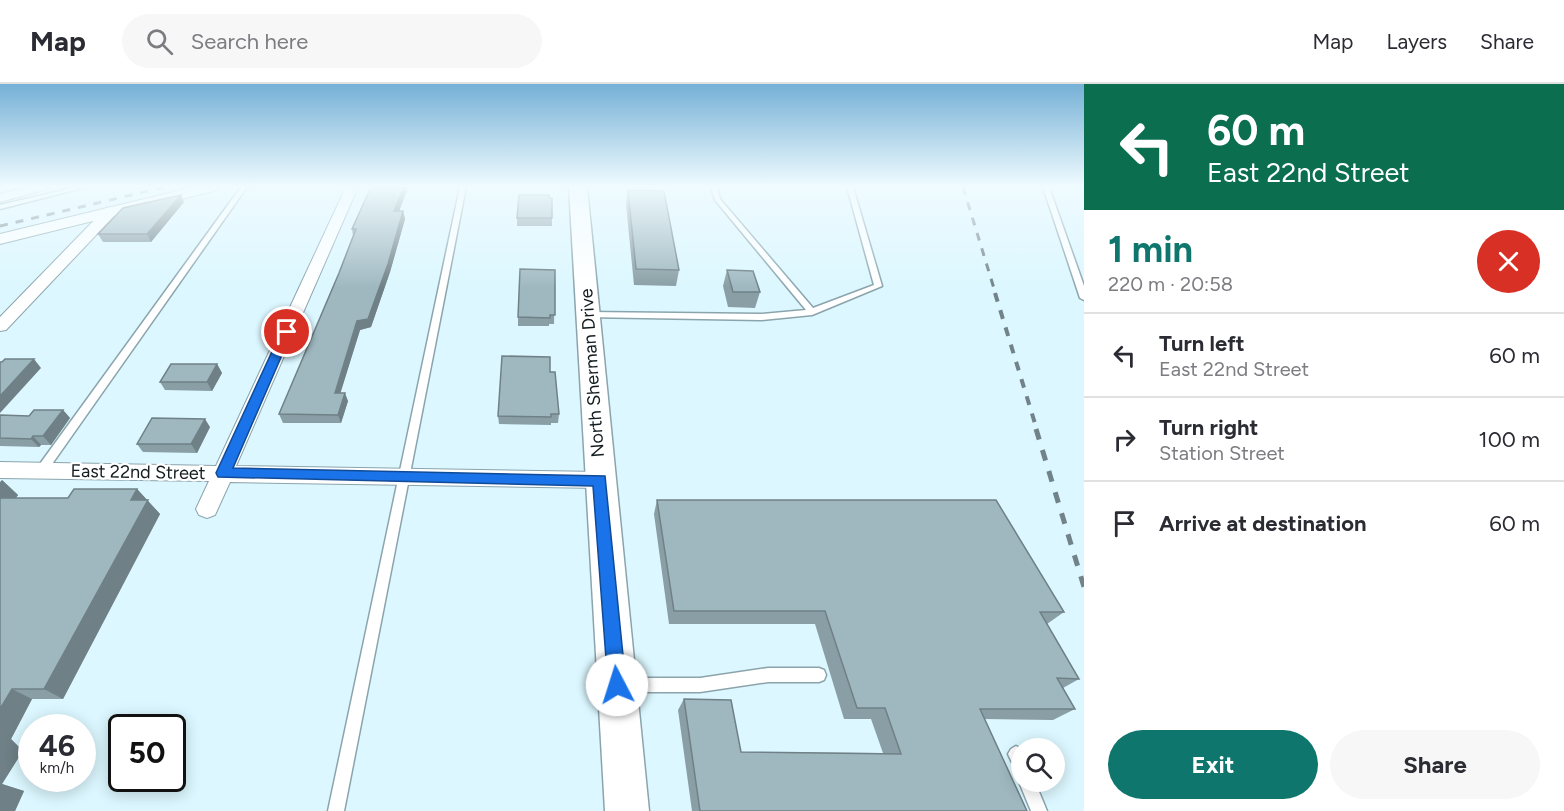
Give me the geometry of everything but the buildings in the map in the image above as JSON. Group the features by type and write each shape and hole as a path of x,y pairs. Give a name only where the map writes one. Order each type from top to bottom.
{"main road":[{"name":"North Sherman Drive","path":"581,221 627,811"}],"street":[{"path":"0,239 72,221"},
{"path":"0,326 101,221"},
{"path":"207,509 336,221"},
{"name":"East 22nd Street","path":"0,470 600,480"}],"lane":[{"path":"41,471 219,221"},
{"path":"336,811 457,221"},
{"path":"735,221 812,312"},
{"path":"588,315 761,317 812,312 878,286 860,221"},
{"path":"1058,221 1084,298"},
{"path":"617,685 700,685 768,675 819,675"},
{"path":"1031,792 1039,811"}],"railway":[{"path":"0,226 21,221"},
{"path":"973,221 996,295"},
{"path":"995,293 1037,430"},
{"path":"1036,429 1084,587"}],"route":[{"path":"287,332 223,473 600,480 617,685"}]}
